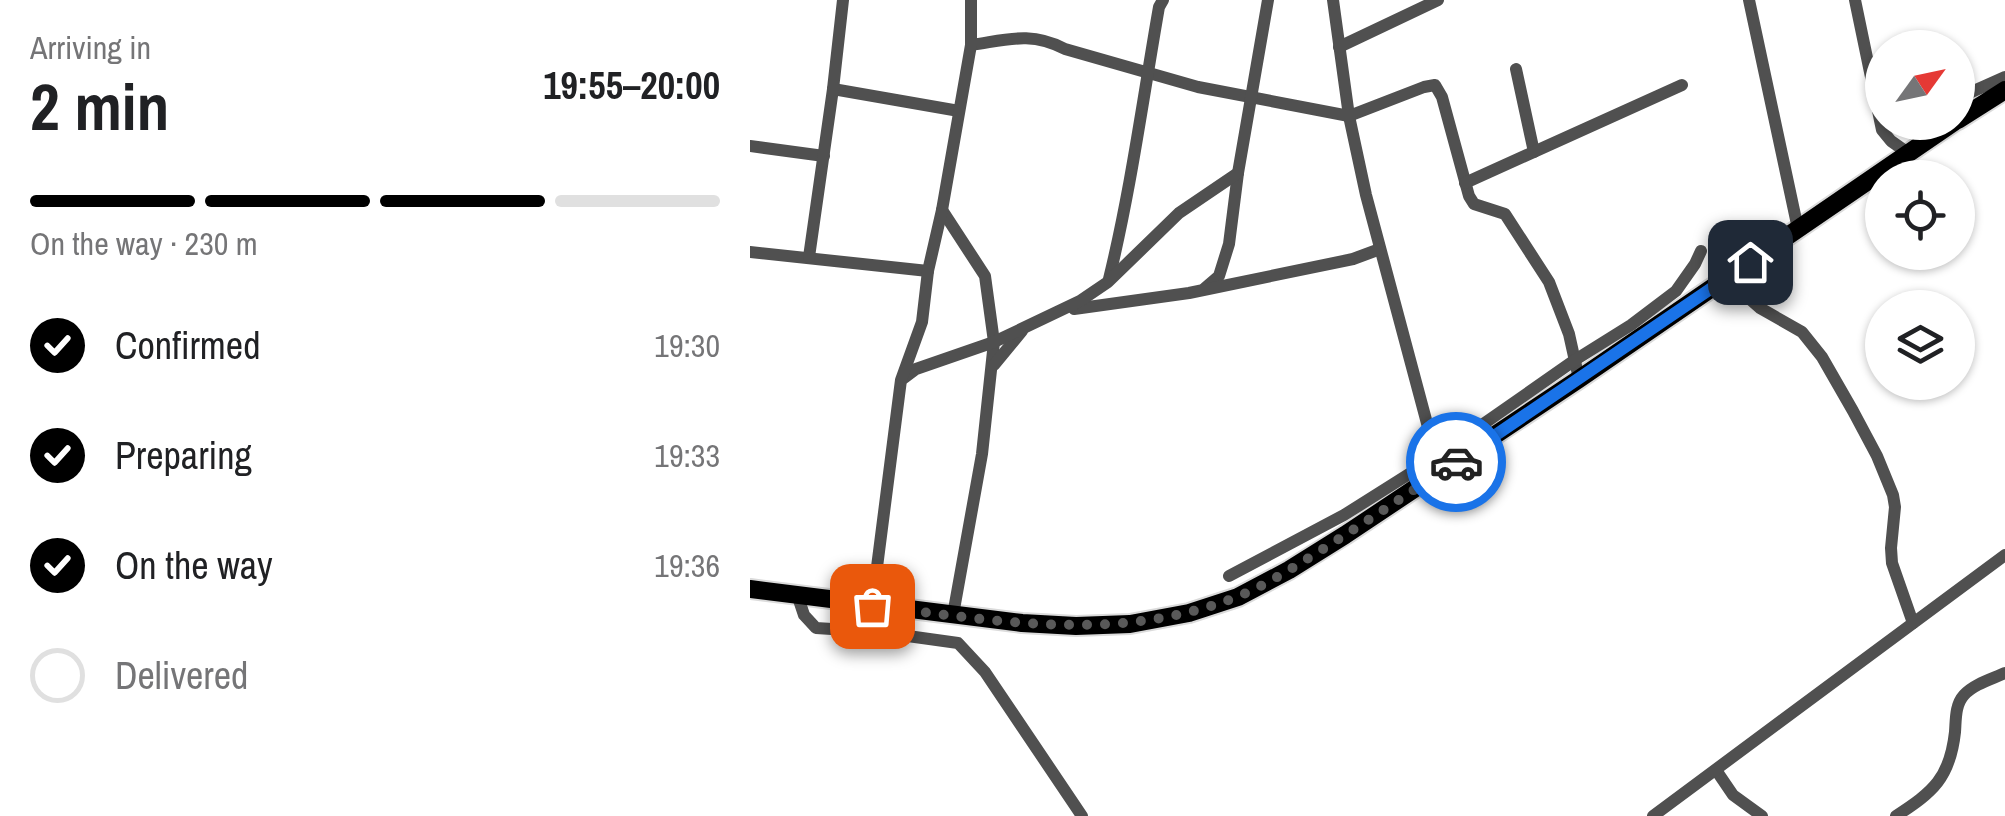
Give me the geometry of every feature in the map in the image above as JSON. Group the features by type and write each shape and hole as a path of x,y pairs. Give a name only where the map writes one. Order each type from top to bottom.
{"highway":[{"path":"1975,109 2005,90"},
{"path":"750,589 872,606 1076,626 1130,624 1189,613 1238,596 1289,570 1497,434 1928,140"}],"street":[{"path":"809,257 844,0"},
{"path":"872,606 901,380 922,322 971,45 971,0"},
{"path":"1108,282 1134,163 1162,0"},
{"path":"1204,290 1219,276 1229,244 1268,0"},
{"path":"1333,0 1349,116 1436,456"},
{"path":"1339,47 1438,0"},
{"path":"1750,0 1798,229"},
{"path":"1856,0 1865,37"},
{"path":"971,45 1013,37 1046,40 1198,87 1349,116 1436,85 1474,204 1505,214 1549,282 1569,334 1579,379"},
{"path":"1516,69 1534,152"},
{"path":"1975,90 2005,77"},
{"path":"1465,183 1682,86"},
{"path":"834,90 959,111"},
{"path":"1891,140 1908,153"},
{"path":"750,146 824,156"},
{"path":"901,380 916,369 994,342 1080,302 1108,282 1179,213 1238,173"},
{"path":"942,210 984,276 994,342 982,454 954,615"},
{"path":"1056,312 1204,290 1353,259 1380,249"},
{"path":"1229,576 1344,514 1631,326 1663,302 1687,277 1702,251"},
{"path":"750,252 928,271"},
{"path":"1726,278 1760,308 1802,332 1822,357 1853,411 1893,495 1892,563 1914,623"},
{"path":"992,369 1028,325"},
{"path":"1476,428 1497,434"},
{"path":"1653,816 2005,555"},
{"path":"797,594 804,615 816,628 958,642 985,672 1082,816"},
{"path":"1896,816 1940,782 1950,764 1960,699 1973,687 2005,673"},
{"path":"1716,770 1733,795 1762,816"}],"way so far":[{"path":"872,606 1076,626 1130,624 1189,613 1238,596 1289,570 1456,462"}],"route":[{"path":"1456,462 1750,262"}]}
